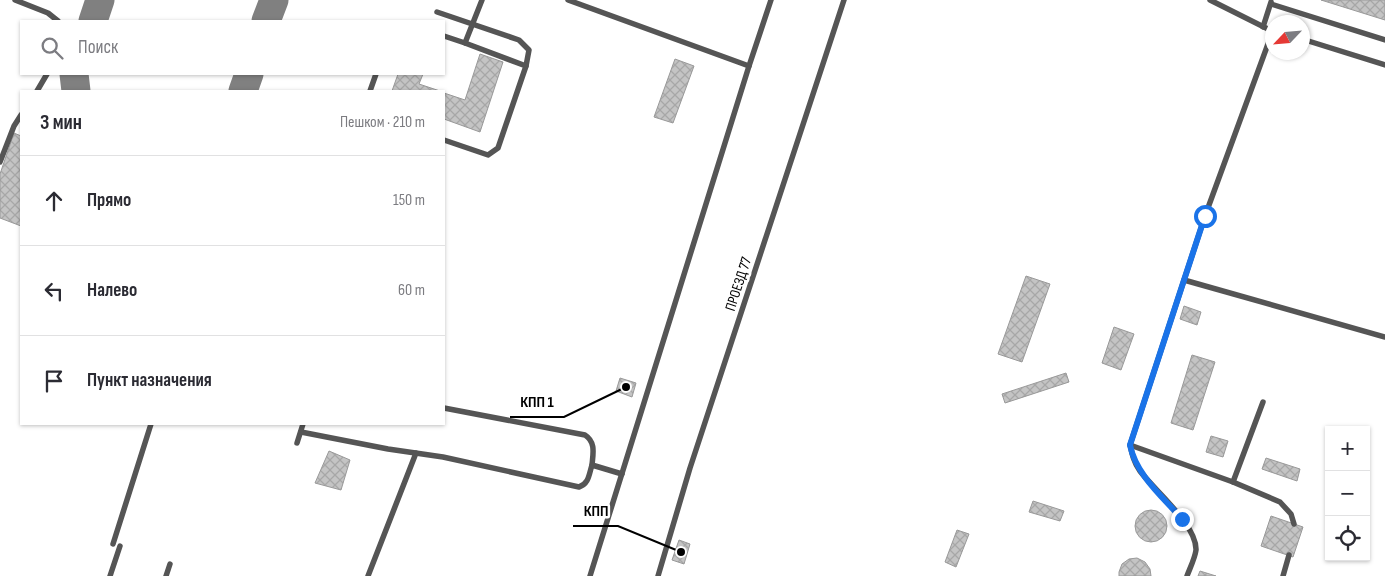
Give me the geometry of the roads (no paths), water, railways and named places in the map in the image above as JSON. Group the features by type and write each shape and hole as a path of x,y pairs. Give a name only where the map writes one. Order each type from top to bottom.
{"lane":[{"path":"14,0 48,13 57,20"},
{"path":"465,43 482,0"},
{"path":"568,0 749,66"},
{"path":"590,576 771,0"},
{"name":"ПРОЕЗД 77","path":"658,576 690,468 844,0"},
{"path":"1210,0 1263,26 1271,2 1385,40"},
{"path":"437,12 519,40 529,50 526,66 498,148 488,155 445,140"},
{"path":"445,36 526,66"},
{"path":"1310,42 1385,65"},
{"path":"1187,576 1196,550 1191,533 1182,519 1139,470 1132,455 1130,445 1205,216 1265,51"},
{"path":"38,90 47,75"},
{"path":"370,90 376,75"},
{"path":"0,162 14,126 20,117"},
{"path":"1184,280 1385,337"},
{"path":"1234,482 1263,402"},
{"path":"301,432 443,457 579,487 587,482 592,465 593,447 589,438 585,435 445,408"},
{"path":"113,544 151,425"},
{"path":"297,444 303,425"},
{"path":"1130,445 1234,482 1280,502 1291,514 1294,524"},
{"path":"368,576 416,453"},
{"path":"592,465 622,474"},
{"path":"110,576 120,546"},
{"path":"1283,576 1289,555"},
{"path":"166,576 170,564"}],"place":[{"name":"КПП 1","path":"626,387"},
{"name":"КПП","path":"681,552"}]}
